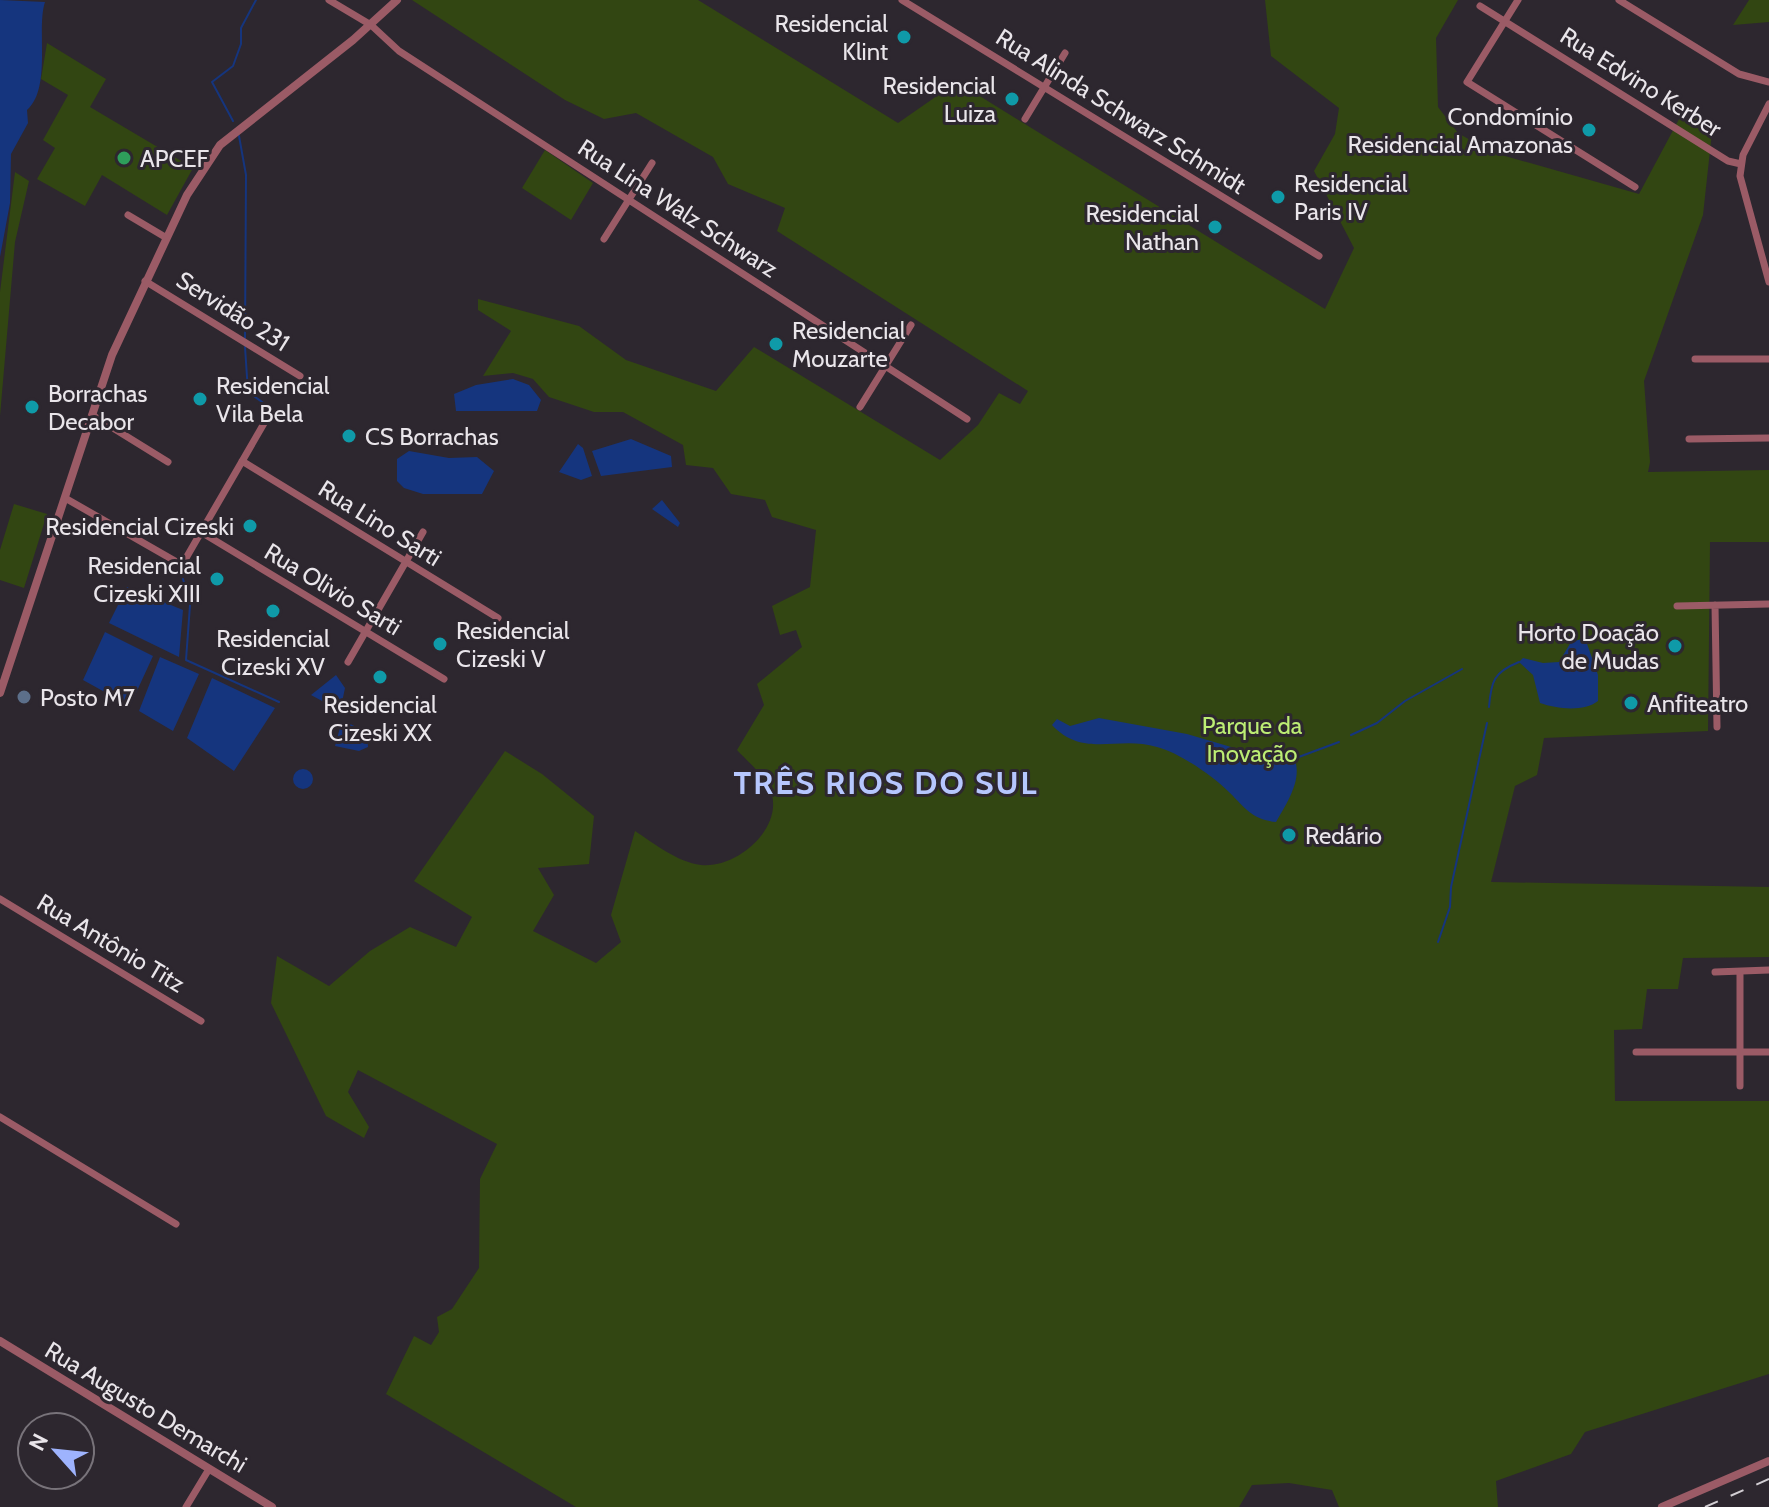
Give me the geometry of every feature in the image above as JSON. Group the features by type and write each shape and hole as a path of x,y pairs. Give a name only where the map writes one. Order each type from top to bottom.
{"street":[{"name":"Rua Lina Walz Schwarz","path":"329,0 371,25 399,51 967,419"},
{"path":"0,693 112,355 165,237 202,169 220,145 371,25 397,0"},
{"name":"Rua Alinda Schwarz Schmidt","path":"902,0 1319,256"},
{"path":"1518,0 1467,82 1635,187"},
{"path":"1619,0 1739,74 1769,82"},
{"name":"Rua Edvino Kerber","path":"1480,6 1728,161 1741,164"},
{"path":"1025,119 1065,53"},
{"path":"1769,104 1741,164 1742,186 1769,282"},
{"path":"604,239 652,163"},
{"path":"128,215 165,237"},
{"name":"Servidão 231","path":"145,281 300,376"},
{"path":"860,407 911,325"},
{"path":"1695,359 1769,359"},
{"path":"65,498 182,565 270,413"},
{"path":"92,415 168,462"},
{"path":"1689,439 1769,438"},
{"name":"Rua Lino Sarti","path":"242,461 498,618"},
{"name":"Rua Olivio Sarti","path":"201,532 444,679"},
{"path":"348,662 423,532"},
{"path":"1677,606 1769,604"},
{"path":"1715,605 1717,727"},
{"name":"Rua Antônio Titz","path":"0,899 201,1021"},
{"path":"1715,972 1769,970"},
{"path":"1740,972 1740,1086"},
{"path":"1636,1052 1769,1052"},
{"path":"0,1117 176,1224"},
{"name":"Rua Augusto Demarchi","path":"0,1341 272,1507"},
{"path":"1662,1507 1769,1461"},
{"path":"186,1507 209,1469"}],"green space":[{"name":"Parque da Inovação","path":"412,0 698,0 898,123 957,82 1325,309 1354,248 1314,171 1335,134 1339,108 1271,56 1265,0 1458,0 1436,38 1438,107 1458,133 1491,152 1639,194 1685,108 1713,123 1703,215 1644,381 1650,462 1648,472 1769,470 1769,542 1710,542 1708,731 1544,738 1537,775 1515,786 1491,882 1769,887 1769,957 1683,958 1678,989 1647,989 1642,1029 1614,1030 1615,1101 1769,1101 1769,1374 1585,1432 1571,1454 1496,1481 1498,1507 1339,1507 1332,1490 1289,1483 1252,1485 1239,1507 576,1507 386,1394 414,1336 431,1345 439,1332 437,1317 452,1309 479,1268 480,1179 497,1144 358,1070 348,1092 369,1127 364,1138 326,1116 271,1003 277,956 329,986 370,951 410,927 456,947 472,917 414,881 505,751 542,774 594,816 589,864 538,868 554,895 533,931 596,963 621,942 611,915 635,831 675,856 701,865 728,861 753,845 769,822 773,809 772,795 762,776 737,750 764,705 757,684 802,647 796,630 780,635 772,606 810,587 816,530 772,517 765,500 731,494 713,468 686,465 683,445 623,412 594,412 549,397 533,379 513,373 483,376 511,331 478,310 478,299 579,326 626,360 716,391 754,347 940,460 978,425 999,393 1020,404 1028,391 777,231 785,208 728,184 713,157 636,113 604,119 565,100"},
{"path":"1749,0 1769,0 1769,22 1733,25"},
{"name":"APCEF","path":"47,43 106,79 90,107 193,168 167,215 102,175 85,206 37,179 55,148 43,140 68,95 41,79"},
{"path":"545,150 593,183 571,220 522,188"},
{"path":"15,172 29,181 15,242 0,416 0,292"},
{"path":"14,504 47,514 24,588 0,580 0,550"}],"water":[{"path":"0,0 45,2 39,88 27,110 28,123 11,154 10,203 0,257"},
{"path":"513,379 529,385 541,400 537,411 456,411 454,394 476,385"},
{"path":"631,439 671,456 672,467 601,476 592,451"},
{"path":"578,444 583,448 592,476 581,480 559,472"},
{"path":"409,451 449,458 477,457 494,471 482,494 423,494 404,488 397,481 397,459"},
{"path":"662,500 680,523 678,527 652,509"},
{"path":"127,587 183,610 179,657 109,623"},
{"path":"105,632 153,656 130,706 83,680"},
{"path":"1585,638 1598,675 1598,701 1585,707 1570,708 1540,703 1533,675 1519,662 1523,658 1543,663 1559,662 1571,642"},
{"path":"160,657 199,674 173,731 139,711"},
{"path":"336,675 345,688 341,707 335,708 311,695"},
{"path":"212,678 275,708 234,771 187,738"},
{"path":"1099,718 1187,734 1248,752 1290,751 1297,768 1294,787 1276,822 1268,821 1250,812 1205,773 1166,750 1142,744 1089,744 1064,735 1052,725 1057,719 1070,726"},
{"path":"348,723 367,732 368,747 359,751 335,746 341,724"},
{"path":"303,769 310,772 313,779 310,786 303,789 296,786 293,779 296,772"}],"waterway":[{"path":"233,121 212,82 233,66 241,44 241,28 256,0"},
{"path":"239,136 246,175 245,338"},
{"path":"245,347 248,392 272,409"},
{"path":"183,579 190,605 186,660 279,702"},
{"path":"1489,707 1495,678 1519,662"},
{"path":"1351,735 1377,723 1405,701 1462,669"},
{"path":"1438,942 1450,907 1451,887 1487,723"},
{"path":"1296,758 1339,742"}],"railway":[{"path":"1705,1507 1769,1479"}],"place":[{"name":"Residencial Klint","path":"904,37"},
{"name":"Residencial Luiza","path":"1012,99"},
{"name":"Condomínio Residencial Amazonas","path":"1589,130"},
{"name":"APCEF","path":"124,158"},
{"name":"Residencial Paris IV","path":"1278,197"},
{"name":"Residencial Nathan","path":"1215,227"},
{"name":"Residencial Mouzarte","path":"776,344"},
{"name":"Residencial Vila Bela","path":"200,399"},
{"name":"Borrachas Decabor","path":"32,407"},
{"name":"CS Borrachas","path":"349,436"},
{"name":"Residencial Cizeski","path":"250,526"},
{"name":"Residencial Cizeski XIII","path":"217,579"},
{"name":"Residencial Cizeski XV","path":"273,611"},
{"name":"Residencial Cizeski V","path":"440,644"},
{"name":"Horto Doação de Mudas","path":"1675,646"},
{"name":"Residencial Cizeski XX","path":"380,677"},
{"name":"Posto M7","path":"24,697"},
{"name":"Anfiteatro","path":"1631,703"},
{"name":"Redário","path":"1289,835"}],"district":[{"name":"TRÊS RIOS DO SUL","path":"886,782"}]}
